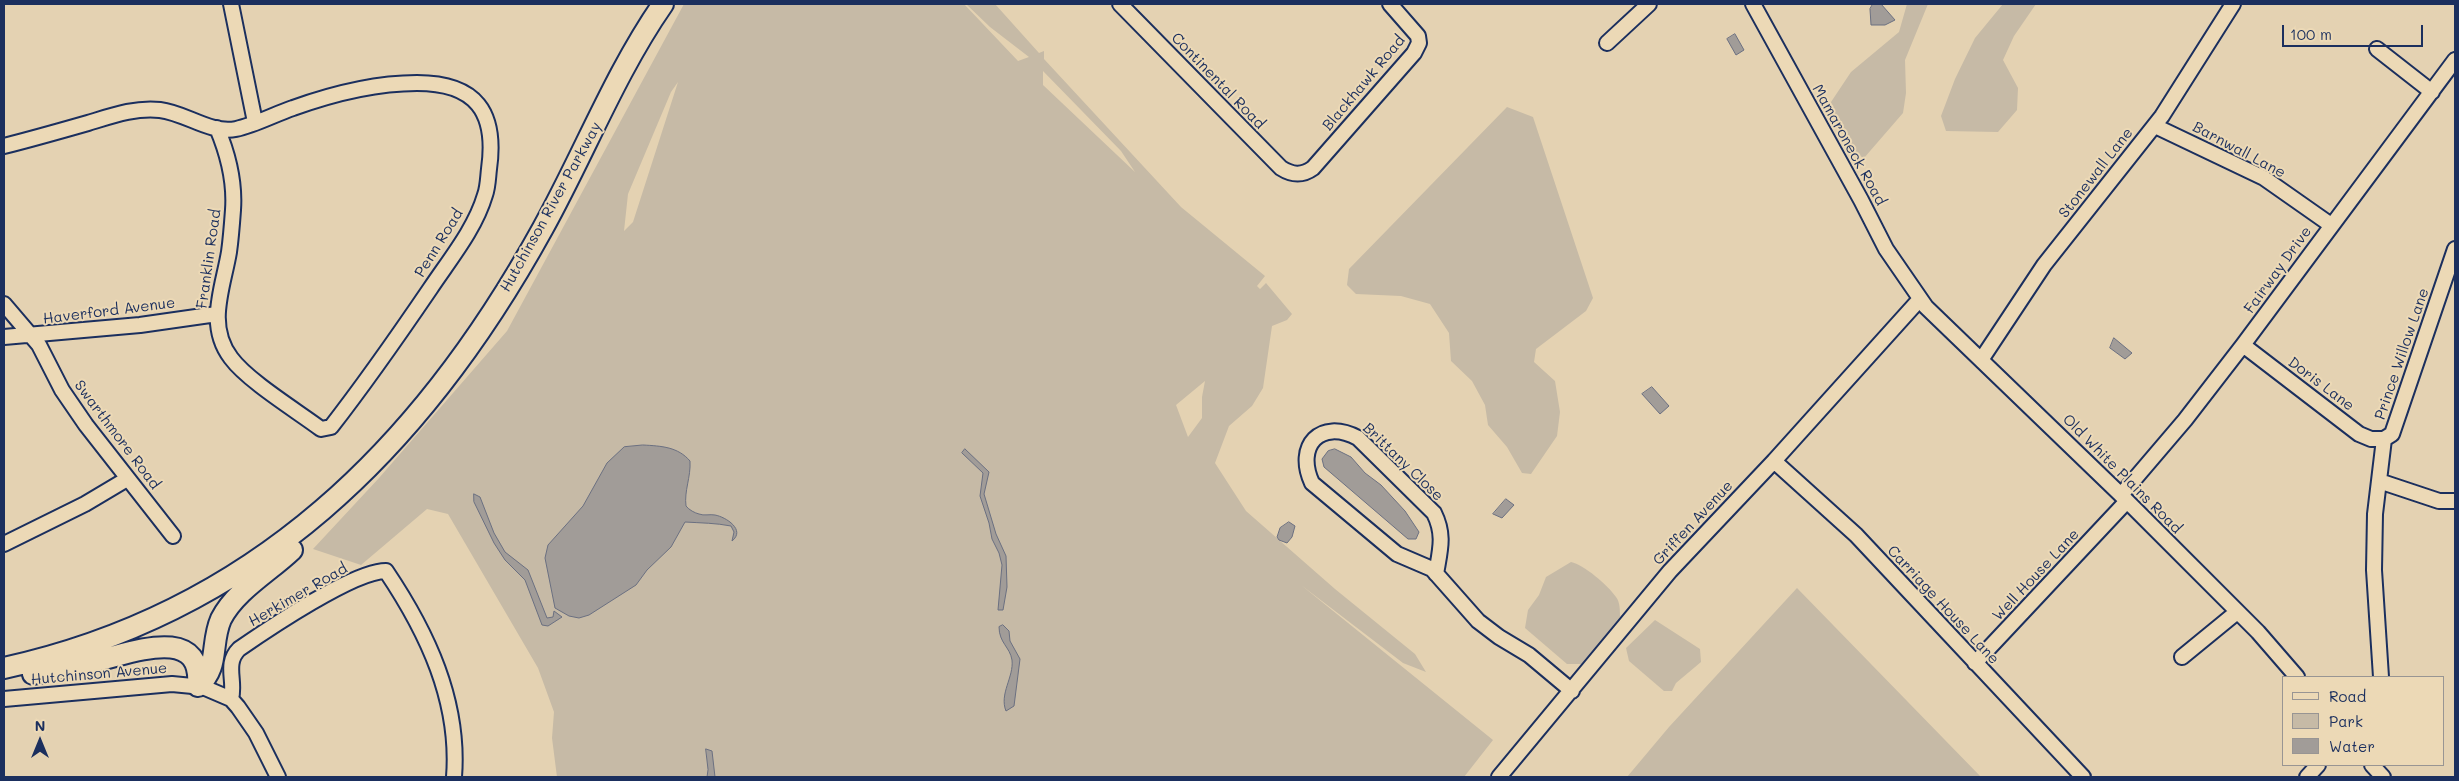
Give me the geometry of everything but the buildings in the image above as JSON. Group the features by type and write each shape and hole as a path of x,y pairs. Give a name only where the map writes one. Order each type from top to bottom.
{"highway":[{"name":"Hutchinson River Parkway","path":"4,656 81,636 176,596 206,580 264,542 317,500 343,476 414,400 476,317 529,228 618,58 649,4"},
{"name":"Hutchinson River Parkway","path":"4,668 84,647 179,607 241,572 298,531 350,486 399,434 454,368 484,326 536,240 626,67 663,4"},
{"path":"198,686 212,669 218,630 231,604 343,504 411,427 454,368"},
{"path":"4,679 72,667 160,647 176,648 193,658 198,668 198,686"}],"street":[{"path":"231,4 255,122"},
{"name":"Continental Road","path":"1120,4 1281,168 1296,174"},
{"name":"Blackhawk Road","path":"1296,174 1307,172 1313,168 1414,53 1419,43 1418,36 1390,4"},
{"path":"1607,43 1649,4"},
{"name":"Mamaroneck Road","path":"1753,4 1886,249 1920,299"},
{"name":"Stonewall Lane","path":"1981,360 2044,265 2155,126 2233,4"},
{"path":"2377,49 2432,92"},
{"name":"Fairway Drive","path":"2123,502 2243,345 2455,60"},
{"name":"Penn Road","path":"217,128 236,129 347,92 416,83 452,88 478,103 486,114 490,126 491,157 485,195 468,234 366,383 331,427"},
{"path":"4,146 131,111 161,110 217,128"},
{"name":"Barnwall Lane","path":"2155,126 2264,178 2331,225"},
{"name":"Franklin Road","path":"217,128 230,168 233,208 229,251 217,314 218,331 232,359 253,378 321,429 331,427"},
{"name":"Prince Willow Lane","path":"2381,676 2374,570 2375,514 2384,439 2392,434 2455,249"},
{"name":"Old White Plains Road","path":"1920,299 2123,502 2237,612 2296,676"},
{"name":"Griffen Avenue","path":"1499,777 1670,571 1774,461 1920,299"},
{"name":"Swarthmore Road","path":"4,304 39,345 62,390 86,426 173,536"},
{"name":"Haverford Avenue","path":"4,337 31,336 217,314"},
{"name":"Doris Lane","path":"2243,345 2359,434 2371,439 2384,439"},
{"name":"Brittany Close","path":"1436,574 1442,535 1434,513 1358,438 1344,431 1331,431 1317,436 1309,446 1305,458 1306,470 1312,483 1397,554 1432,569 1436,574 1478,621 1499,637 1529,655 1572,691"},
{"name":"Carriage House Lane","path":"1774,461 1856,536 2083,777"},
{"path":"4,544 85,504 127,479"},
{"path":"2379,481 2439,501 2455,501"},
{"name":"Well House Lane","path":"1975,663 2123,502"},
{"name":"Herkimer Road","path":"231,700 233,690 231,659 240,649 331,591 365,575 386,571 427,639 443,683 454,738 454,777"},
{"path":"2182,657 2237,612"},
{"name":"Hutchinson Avenue","path":"4,699 172,684 198,686 231,700"},
{"path":"231,700 256,733 278,777"},
{"path":"2307,777 2317,766"},
{"path":"2373,766 2383,777"}],"green space":[{"path":"684,4 964,4 1018,61 1029,57 990,27 966,4 995,4 1039,53 1044,51 1044,59 1181,207 1265,276 1257,286 1260,289 1266,283 1292,314 1287,320 1272,326 1263,388 1252,406 1229,426 1215,463 1246,511 1335,589 1415,654 1426,672 1403,663 1301,585 1493,740 1464,777 557,777 552,738 554,712 538,668 448,514 427,509 361,565 313,549 379,478 507,331","holes":["1043,71 1121,151 1135,172 1043,85","678,82 633,222 624,231 628,194 671,92","1205,381 1202,397 1202,418 1188,437 1176,405"]},
{"path":"1907,4 1928,4 1905,60 1906,93 1903,113 1864,158 1852,152 1829,105 1851,72 1899,32"},
{"path":"2003,4 2036,4 2014,36 2003,60 2018,88 2017,110 1998,132 1946,131 1941,116 1955,79 1975,38"},
{"path":"1507,107 1533,117 1593,298 1586,311 1536,349 1534,362 1555,381 1560,412 1557,436 1531,474 1522,473 1507,447 1488,425 1485,405 1472,381 1451,361 1449,333 1430,304 1401,296 1356,294 1347,285 1349,269"},
{"path":"1571,562 1589,571 1607,587 1617,599 1620,609 1620,617 1581,664 1567,664 1525,628 1528,610 1539,595 1546,577"},
{"path":"1797,588 1981,777 1627,777 1669,727"},
{"path":"1655,620 1700,649 1701,662 1676,683 1672,691 1664,691 1629,661 1626,648"}],"water":[{"path":"1873,4 1881,4 1895,20 1885,25 1871,25 1870,9"},
{"path":"1735,34 1744,50 1736,55 1727,39"},
{"path":"2114,338 2132,353 2125,359 2110,348"},
{"path":"1652,387 1669,406 1660,414 1642,394"},
{"path":"643,445 669,448 685,456 690,461 686,506 697,514 715,515 729,521 736,528 736,537 732,541 734,532 731,526 685,522 671,547 647,570 636,585 589,615 579,618 569,616 555,608 545,558 548,545 583,506 607,463 624,447"},
{"path":"965,449 989,472 984,494 996,534 1006,556 1007,587 1003,610 998,610 1002,565 999,553 992,539 980,496 983,473 962,453"},
{"path":"1335,449 1351,457 1405,511 1419,532 1416,539 1408,539 1324,467 1322,459 1328,451"},
{"path":"474,494 480,497 494,533 505,552 528,570 547,618 553,617 554,611 562,617 548,626 542,625 525,580 505,560 494,543 474,502"},
{"path":"1506,499 1514,505 1502,518 1493,514"},
{"path":"1289,522 1295,526 1292,537 1287,543 1279,540 1277,537 1280,528"},
{"path":"1003,625 1009,631 1010,641 1020,659 1014,706 1006,711 1004,698 1011,673 1012,660 999,632 999,627"},
{"path":"706,749 712,751 715,777 707,777"}]}
